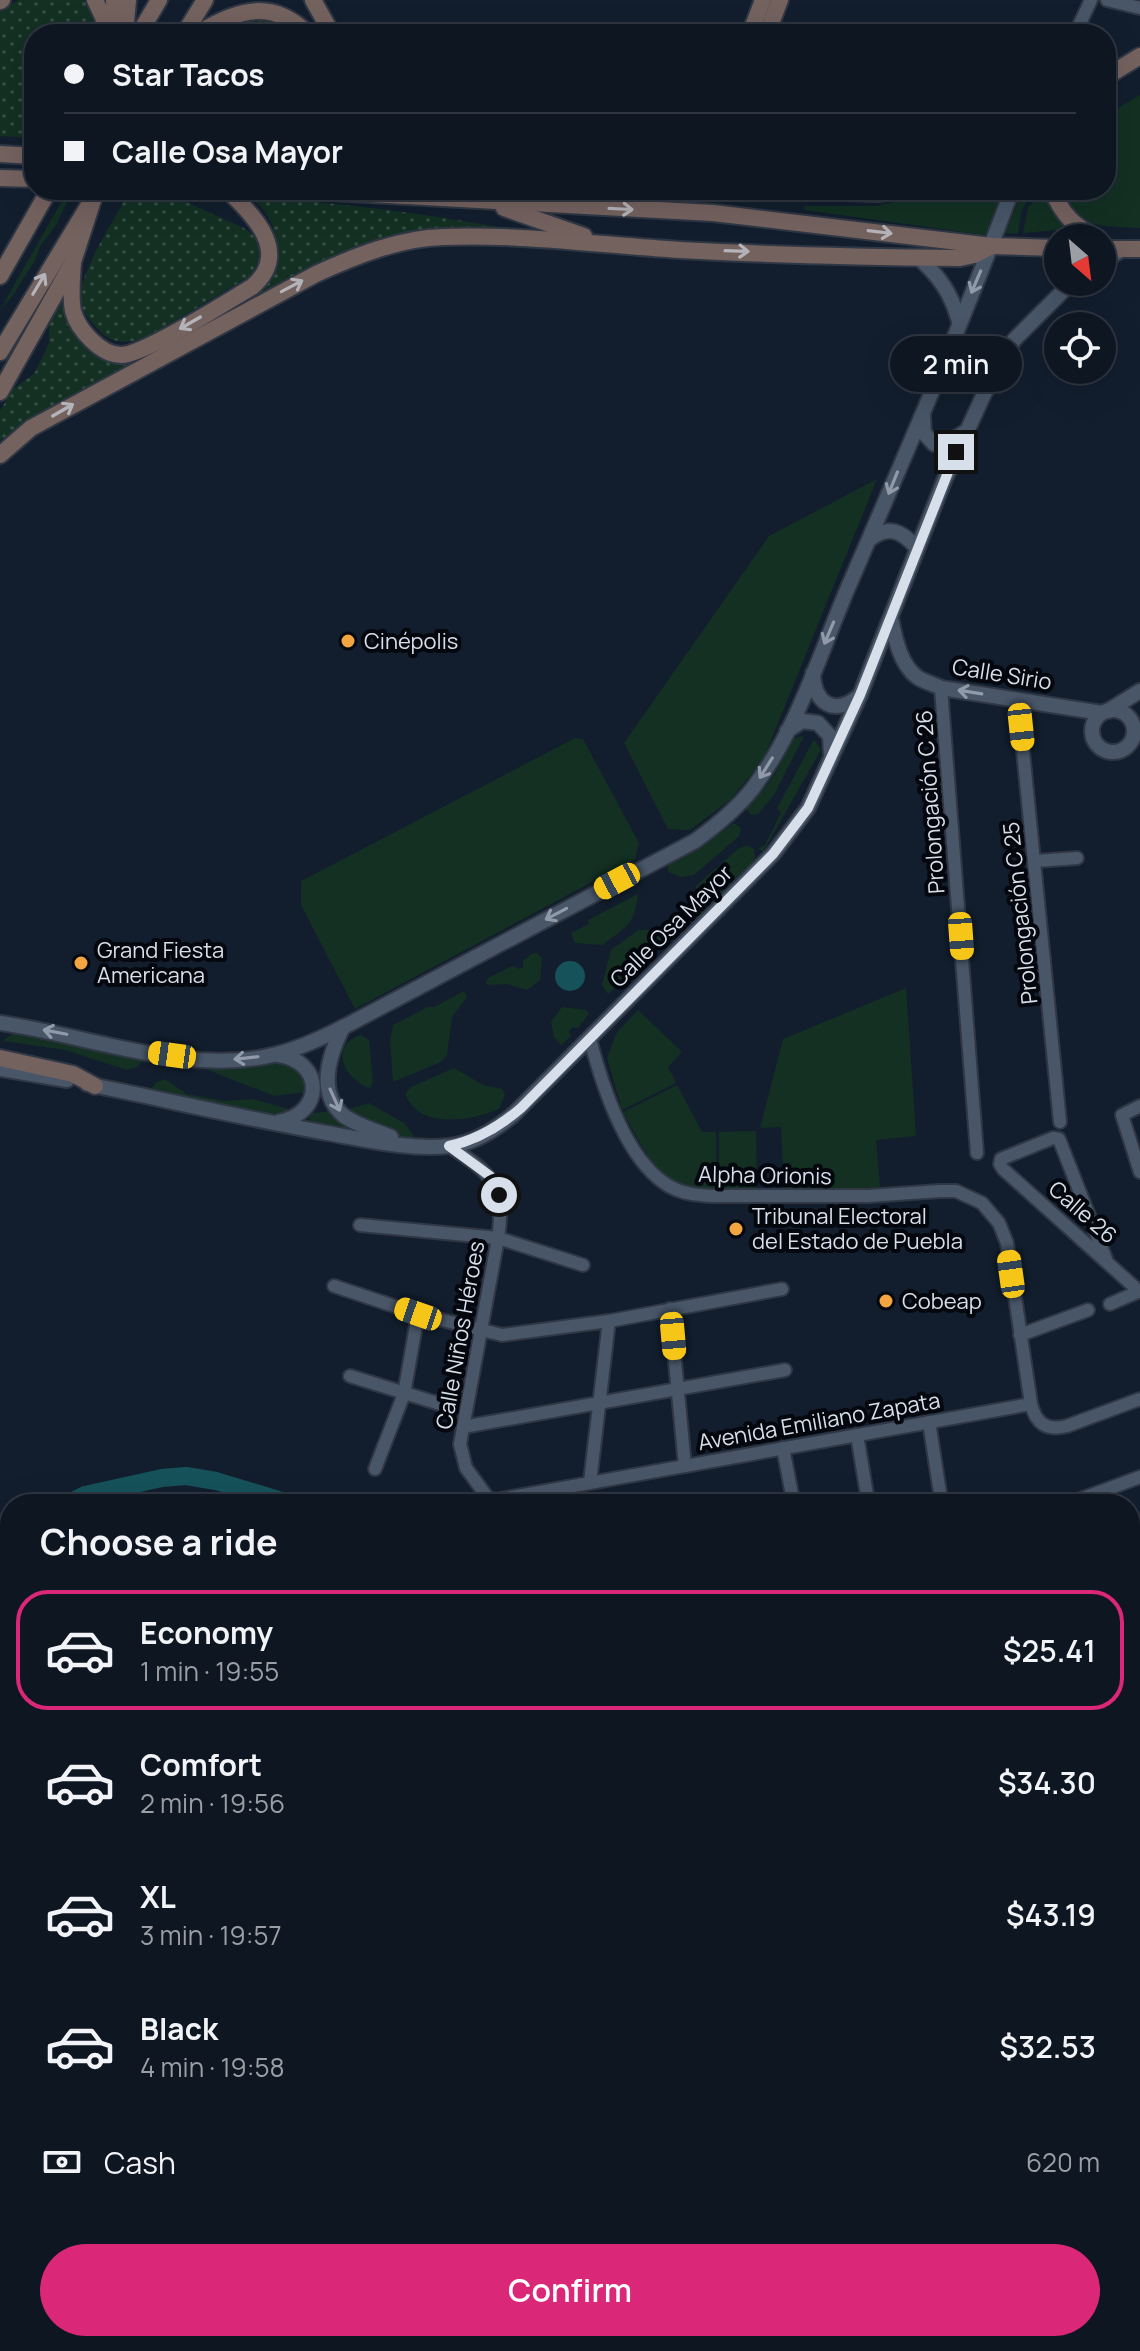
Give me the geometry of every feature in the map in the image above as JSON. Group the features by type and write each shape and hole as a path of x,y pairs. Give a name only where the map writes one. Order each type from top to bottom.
{"main road":[{"path":"95,0 104,24"},
{"path":"114,0 115,24"},
{"path":"126,24 128,0"},
{"path":"145,24 159,0"},
{"path":"190,24 205,0"},
{"path":"313,0 326,24"},
{"path":"754,24 763,0"},
{"path":"771,24 780,0"},
{"path":"213,24 254,1 280,3 297,15 302,24"},
{"path":"1116,71 1140,56"},
{"path":"0,154 24,155"},
{"path":"0,178 24,179"},
{"path":"0,276 43,200"},
{"path":"0,352 93,200"},
{"path":"0,392 73,262 94,200"},
{"path":"73,262 71,299 74,316 87,334 100,348 121,355 144,349 262,279 268,268 269,251 263,230 236,200"},
{"path":"455,200 713,213 992,246 1044,248"},
{"path":"1057,200 1067,218 1074,224"},
{"path":"487,202 601,242"},
{"path":"0,455 31,428 100,389 316,274 349,259 388,247 441,237 601,242 680,250 960,258 992,246"},
{"path":"0,265 17,246"},
{"path":"1116,246 1123,249"},
{"path":"1116,249 1140,249"},
{"path":"8,1059 73,1074 95,1086"}],"street":[{"path":"1080,24 1091,0"},
{"path":"1107,0 1140,8"},
{"name":"Calle Osa Mayor","path":"0,1023 195,1058 239,1060 275,1054 343,1027 695,841 734,810 753,788 786,733 992,246 1008,200"},
{"path":"1116,253 1123,249"},
{"path":"918,257 943,282 952,296 959,321"},
{"name":"Calle Osa Mayor","path":"0,1069 270,1123 409,1145 449,1146 478,1137 505,1121 773,854 808,808 860,695 965,432 1014,340 1058,296"},
{"path":"923,411 924,433 934,444 946,445 965,432"},
{"path":"869,540 881,532 894,531 906,536 917,548"},
{"name":"Calle Sirio","path":"890,614 895,640 905,663 917,677 941,688 1105,712"},
{"path":"813,672 816,693 828,704 845,705 860,695"},
{"name":"Prolongación C 26","path":"941,688 977,1153"},
{"path":"1105,712 1119,711 1128,717 1136,733 1119,751 1105,751 1095,742 1093,723 1105,712 1140,691"},
{"name":"Prolongación C 25","path":"1018,701 1060,1122"},
{"path":"786,733 802,721 818,723 830,736 831,759"},
{"path":"1036,861 1077,858"},
{"path":"343,1027 327,1070 333,1102 341,1113 352,1120 409,1145"},
{"name":"Alpha Orionis","path":"590,1039 607,1093 636,1153 658,1177 679,1191 694,1195 759,1196 877,1196 956,1191 982,1203 999,1223 1007,1243 1020,1335"},
{"path":"270,1123 300,1114 307,1108 313,1090 309,1074 302,1065 290,1057 275,1054"},
{"path":"1140,1106 1122,1115 1140,1172"},
{"name":"Calle 26","path":"1106,1259 1059,1139 1053,1138 1005,1156 1000,1164 1140,1291"},
{"name":"Calle Niños Héroes","path":"449,1146 482,1168 496,1184 501,1207 482,1332 463,1427 461,1456 485,1494"},
{"path":"360,1225 498,1238 583,1265"},
{"path":"334,1286 418,1314 502,1335 609,1321 782,1289"},
{"path":"1110,1304 1140,1291"},
{"path":"670,1309 685,1466"},
{"path":"1088,1310 1020,1335 1031,1404 1037,1421 1044,1427 1055,1429 1140,1399"},
{"path":"375,1469 404,1394 418,1314"},
{"path":"590,1482 609,1321"},
{"path":"463,1427 785,1370"},
{"path":"350,1376 440,1404"},
{"name":"Avenida Emiliano Zapata","path":"527,1494 1031,1404"},
{"path":"929,1422 940,1494"},
{"path":"857,1435 867,1494"},
{"path":"783,1448 792,1494"},
{"path":"1094,1494 1140,1477"}],"shaded area":[{"path":"19,0 84,0 98,24 24,24 24,137 0,136 0,11"},
{"path":"267,10 286,24 228,24"},
{"path":"1140,95 1140,228 1092,223 1074,213 1066,200 1116,200 1116,109"},
{"path":"62,200 68,200 56,225 40,246 36,259 0,310"},
{"path":"124,200 184,201 244,228 260,241 262,255 250,276 144,339 123,342 100,332 81,305 83,281"},
{"path":"253,200 362,207 547,235 395,238 337,254 68,398 0,440 0,411 13,389 34,374 49,343 49,324 63,298 68,320 78,338 92,351 113,361 274,268 277,248 274,229"},
{"path":"904,200 1001,200 985,235 805,210 804,206 875,206"},
{"path":"1019,200 1027,200 1021,213 1018,234 1005,233"},
{"path":"1035,200 1052,200 1067,224 1044,224 1044,231 1023,233 1028,207"},
{"path":"877,479 763,760 730,800 690,830 668,829 624,743 769,536"},
{"path":"804,736 774,795 758,814 751,815 746,809 772,779 794,738"},
{"path":"575,738 583,739 639,843 635,859 355,1009 301,905 301,881"},
{"path":"814,739 821,750 763,852 758,848 765,845 781,813 777,808"},
{"path":"734,823 741,828 739,836 694,875 681,877 668,872 668,863"},
{"path":"747,845 754,849 755,859 699,918 693,919 690,914 695,907 696,886 739,848"},
{"path":"638,894 631,919 618,934 602,945 575,943 571,933 589,924 588,920"},
{"path":"638,930 663,930 665,939 608,994 602,985 611,950"},
{"path":"533,953 542,958 540,980 527,990 507,984 486,983 488,978 512,966 520,969 523,960"},
{"path":"570,961 576,962 584,970 584,982 576,990 570,991 564,990 556,982 555,976 556,970 564,962"},
{"path":"906,988 916,1136 876,1140 880,1188 784,1190 781,1127 760,1128 783,1039"},
{"path":"464,991 467,997 452,1017 447,1055 441,1062 393,1082 390,1041 393,1025"},
{"path":"562,1007 586,1010 589,1014 578,1028 573,1027 569,1031 571,1036 561,1045 554,1037 551,1022"},
{"path":"638,1010 682,1052 668,1067 676,1083 622,1110 607,1058 617,1032"},
{"path":"14,1033 145,1058 137,1067 127,1070 65,1050 4,1041"},
{"path":"361,1035 369,1040 373,1081 370,1088 353,1078 343,1063 345,1047"},
{"path":"289,1060 306,1079 306,1092 274,1096 203,1068 254,1066"},
{"path":"454,1068 483,1085 502,1089 505,1095 499,1109 474,1117 447,1120 422,1113 412,1105 405,1094 411,1087"},
{"path":"165,1079 187,1094 225,1101 252,1099 296,1111 281,1118 147,1092"},
{"path":"677,1085 702,1132 716,1132 717,1189 697,1188 668,1177 648,1156 623,1112"},
{"path":"369,1103 404,1123 418,1142 307,1122 312,1113 345,1110"},
{"path":"756,1131 757,1189 719,1189 719,1132"}],"waterway":[{"path":"90,1494 162,1478 186,1476 259,1494"}],"place":[{"name":"Cinépolis","path":"348,641"},
{"name":"Grand Fiesta Americana","path":"81,963"},
{"name":"Tribunal Electoral del Estado de Puebla","path":"736,1229"},
{"name":"Cobeap","path":"886,1301"}],"route":[{"path":"499,1195 490,1176 449,1146 497,1127 521,1108 773,854 808,808 860,695 956,452"}]}
